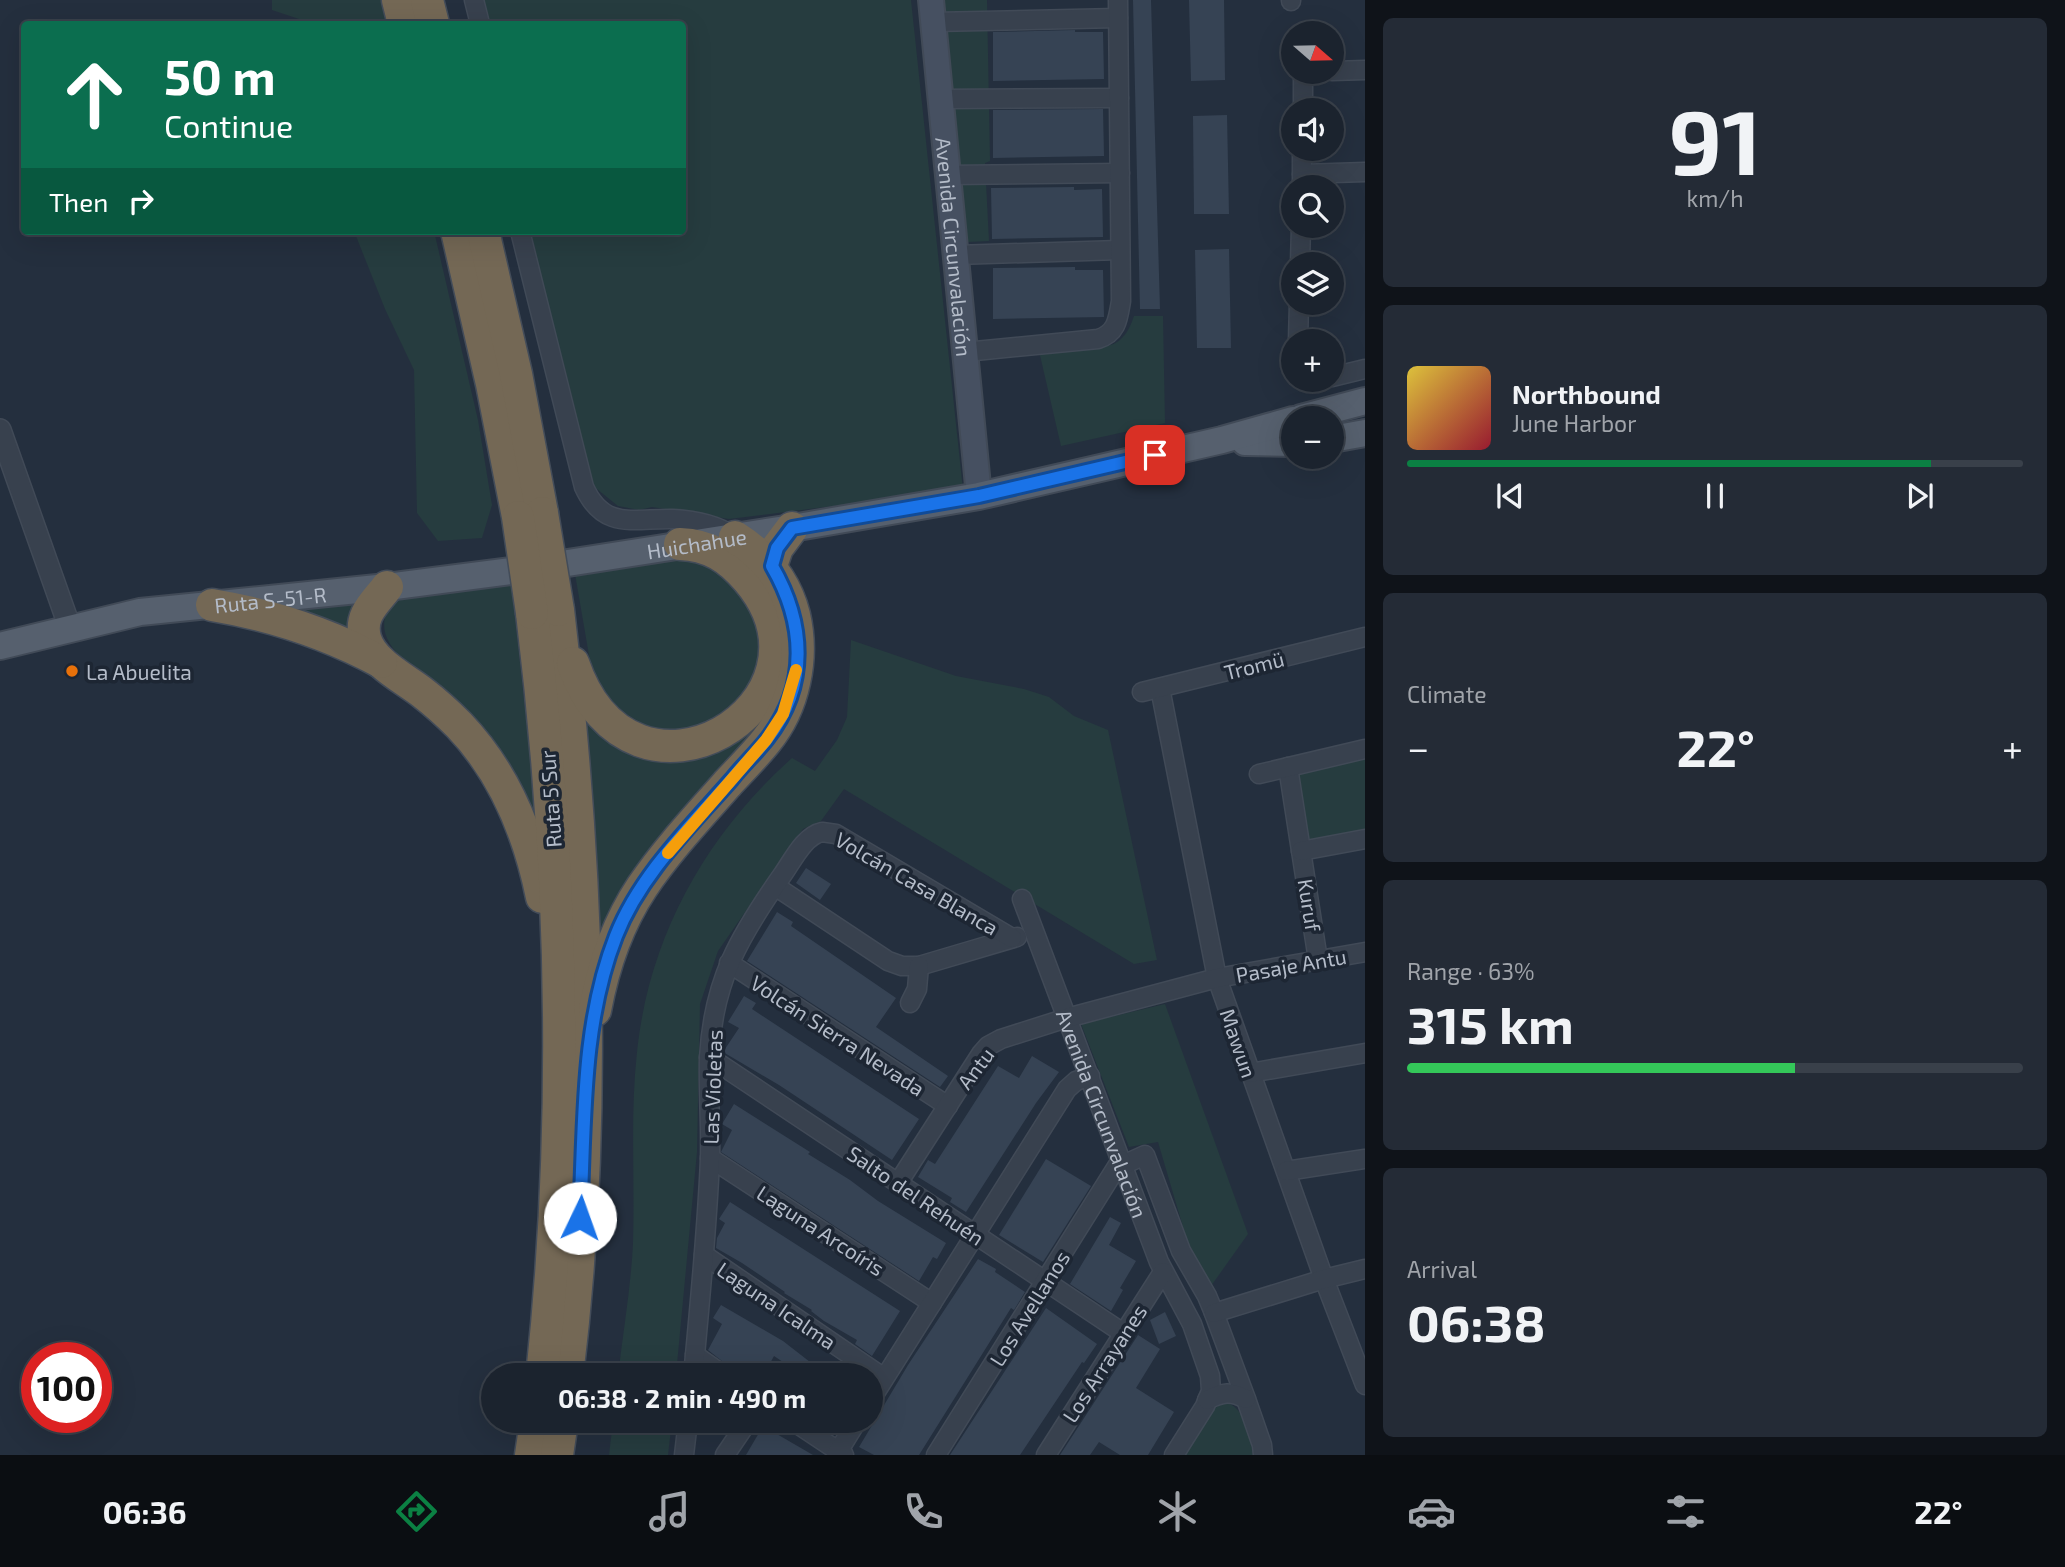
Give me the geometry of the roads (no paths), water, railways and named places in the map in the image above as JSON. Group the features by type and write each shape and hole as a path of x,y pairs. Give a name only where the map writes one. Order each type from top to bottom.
{"highway":[{"path":"398,0 403,21"},
{"path":"427,0 432,21"},
{"name":"Ruta 5 Sur","path":"458,235 492,384 530,515"},
{"name":"Ruta 5 Sur","path":"484,235 516,374 530,515 545,611 567,689 580,848 585,1094 579,1241 568,1363"},
{"path":"772,566 777,548 792,528"},
{"path":"585,1094 591,1036 599,995 615,938 631,905 652,873 692,823 766,740 788,700 797,667 797,636 792,609 772,566 735,537"},
{"path":"545,611 594,706 614,725 639,740 667,746 695,744 722,734 746,715 764,690 772,661 772,631 763,601 737,568 710,549 680,544"},
{"path":"382,662 369,646 364,631 370,607 387,587"},
{"path":"212,605 255,613 308,628 382,662 460,726 489,762 521,822 534,864 559,984"},
{"name":"Ruta 5 Sur","path":"542,1363 557,1189 560,1074 545,611"},
{"path":"531,1455 534,1433"},
{"path":"557,1455 560,1433"}],"main road":[{"name":"Avenida Circunvalación","path":"932,11 979,496"},
{"path":"1344,407 1365,401"},
{"name":"Huichahue","path":"542,567 979,496 1222,440 1281,423"},
{"path":"1344,437 1365,433"},
{"name":"Huichahue","path":"1222,440 1281,442"},
{"name":"Ruta S-51-R","path":"0,646 140,612 387,587 542,567"}],"street":[{"path":"474,0 479,21"},
{"path":"965,352 1098,339 1108,335 1116,326 1121,301 1118,0"},
{"path":"932,11 1118,18"},
{"path":"1344,71 1365,70"},
{"path":"941,99 1119,98"},
{"path":"1344,175 1365,172"},
{"path":"948,175 1120,173"},
{"path":"521,235 588,496 601,511 620,520 692,521 717,527 735,537"},
{"path":"956,255 1121,250"},
{"path":"1344,374 1365,369"},
{"path":"0,430 69,628"},
{"name":"Tromü","path":"1151,690 1365,637"},
{"name":"Mawun","path":"1151,690 1217,978 1324,1279 1365,1385"},
{"path":"1259,774 1365,749"},
{"name":"Kuruf","path":"1288,767 1318,960"},
{"name":"Las Violetas","path":"694,1363 710,1158 709,1057 716,1009 729,963 749,923 808,839 822,831"},
{"name":"Volcán Casa Blanca","path":"822,831 836,834 1012,939"},
{"name":"Kuruf","path":"1301,851 1365,839"},
{"path":"775,886 888,961 902,966 919,966 1036,932"},
{"name":"Avenida Circunvalación","path":"1022,899 1163,1272 1192,1324 1210,1376 1211,1391 1207,1400"},
{"name":"Pasaje Antu","path":"1217,978 1365,951"},
{"name":"Volcán Sierra Nevada","path":"729,963 948,1106"},
{"path":"910,1003 917,989 919,966"},
{"name":"Antu","path":"898,1183 988,1046 1001,1039 1067,1018 1217,978"},
{"path":"1250,1073 1365,1053"},
{"name":"Salto del Rehuén","path":"709,1057 1124,1334"},
{"path":"884,1378 1066,1089 1076,1081 1090,1076"},
{"path":"1122,1163 1145,1155 1181,1251 1214,1314 1262,1445 1263,1455"},
{"name":"Laguna Arcoíris","path":"710,1158 932,1303"},
{"path":"1286,1171 1365,1159"},
{"name":"Los Avellanos","path":"936,1455 1122,1163"},
{"name":"Laguna Icalma","path":"704,1255 884,1378"},
{"path":"1214,1314 1324,1279 1365,1269"},
{"name":"Los Arrayanes","path":"1045,1455 1163,1272"},
{"path":"695,1355 706,1363"},
{"path":"1174,1455 1207,1400 1226,1392 1236,1393 1246,1399"},
{"path":"684,1455 687,1433"},
{"path":"725,1455 740,1433"},
{"path":"810,1433 839,1454 850,1433"}],"place":[{"name":"La Abuelita","path":"72,671"}]}
